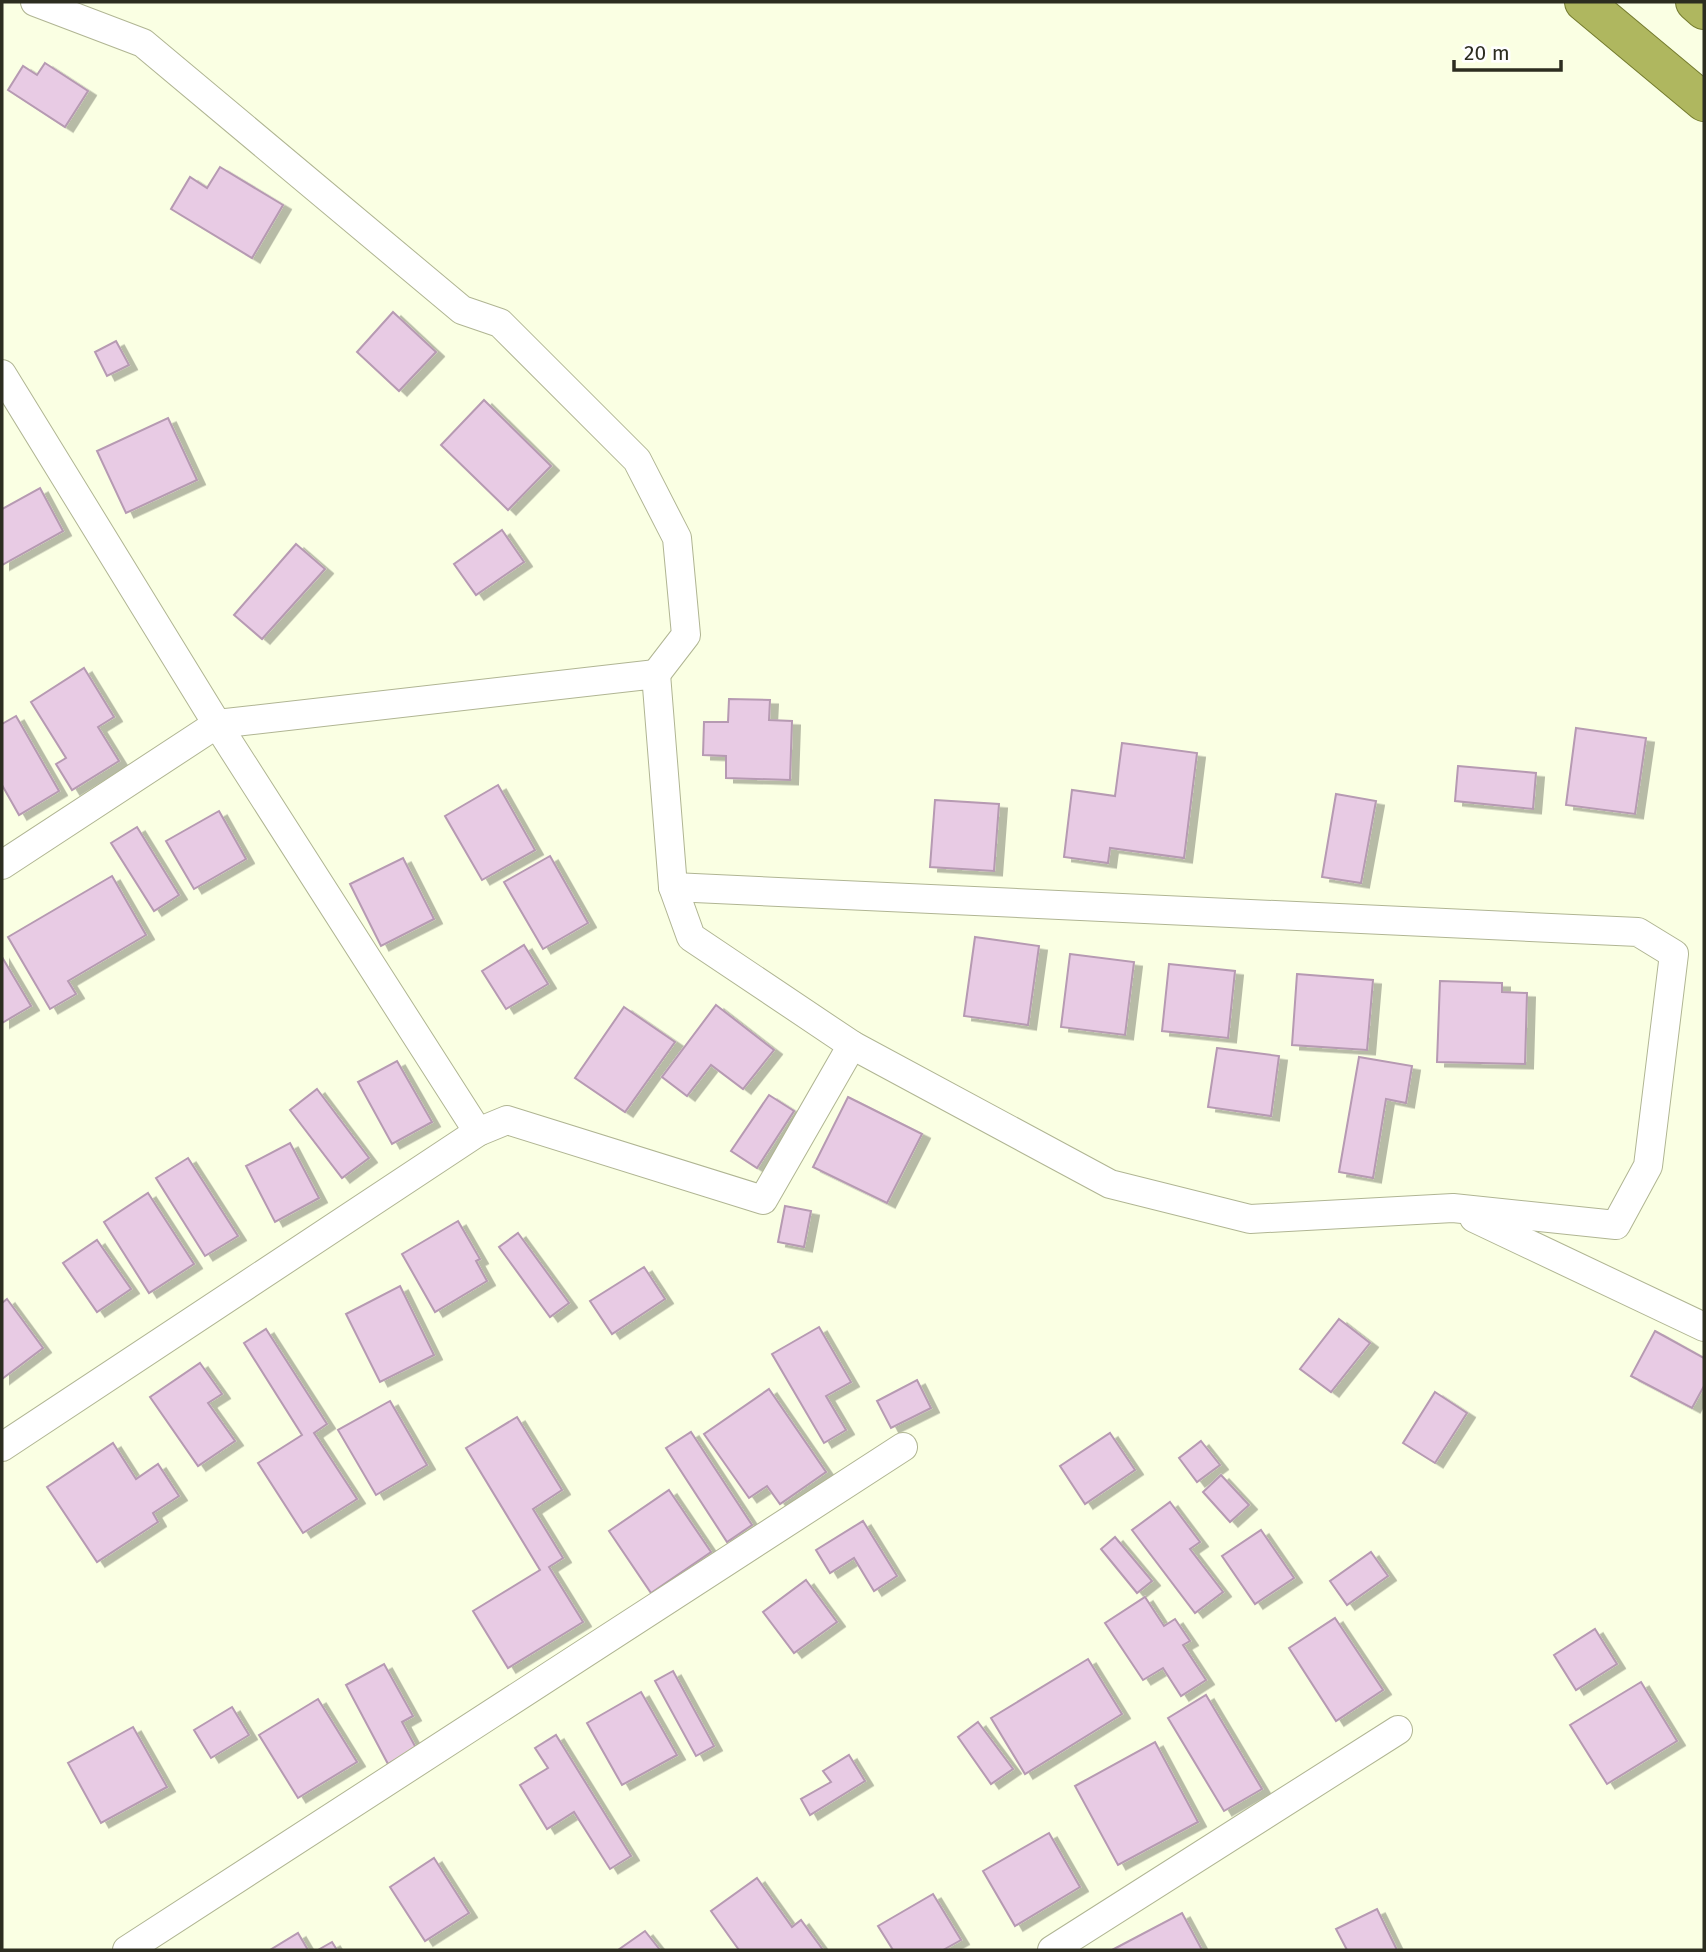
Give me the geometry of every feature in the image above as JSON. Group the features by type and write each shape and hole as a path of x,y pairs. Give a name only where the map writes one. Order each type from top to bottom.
{"highway":[{"path":"1584,2 1704,102"},
{"path":"1695,2 1704,9"}],"street":[{"path":"35,2 143,43 462,310 500,323 637,460 677,538 686,635 656,674 673,887 691,937 852,1045 1110,1185 1250,1219 1453,1208 1616,1225 1648,1166 1674,954 1638,932 673,887"},
{"path":"2,374 217,724 478,1132"},
{"path":"2,865 217,724 656,674"},
{"path":"2,1447 478,1132 507,1120 763,1200 852,1045"},
{"path":"1453,1208 1704,1327"},
{"path":"127,1950 903,1447"},
{"path":"1052,1950 1398,1730"}],"building":[{"path":"45,63 88,91 65,127 8,90 23,66 37,75"},
{"path":"220,167 283,205 252,258 171,209 190,177 207,188"},
{"path":"393,312 436,352 399,391 357,352"},
{"path":"116,341 129,365 107,376 95,352"},
{"path":"484,400 551,466 508,510 441,445"},
{"path":"168,418 197,480 126,513 97,451"},
{"path":"40,488 63,531 2,565 2,509"},
{"path":"502,530 524,562 476,595 454,564"},
{"path":"296,544 325,569 262,639 234,615"},
{"path":"84,668 114,717 98,727 119,761 72,790 56,764 66,758 31,702"},
{"path":"729,699 770,700 769,720 792,721 790,780 726,778 726,756 703,755 704,722 728,722"},
{"path":"16,716 59,791 19,815 2,785 2,724"},
{"path":"1576,728 1646,738 1635,814 1566,805"},
{"path":"1122,743 1197,753 1184,858 1110,848 1108,863 1064,857 1072,790 1115,796"},
{"path":"1458,766 1536,773 1533,809 1455,801"},
{"path":"498,785 535,850 482,880 445,816"},
{"path":"1336,794 1376,801 1361,883 1322,877"},
{"path":"935,800 999,804 994,871 930,867"},
{"path":"219,811 246,859 194,889 166,841"},
{"path":"137,827 179,895 154,911 111,843"},
{"path":"550,856 588,923 543,949 504,882"},
{"path":"403,858 434,919 381,946 350,884"},
{"path":"112,876 146,935 68,981 76,994 50,1009 8,937"},
{"path":"975,937 1039,946 1028,1025 964,1016"},
{"path":"524,945 548,984 506,1009 482,971"},
{"path":"1070,954 1134,962 1125,1035 1061,1027"},
{"path":"2,957 31,1006 2,1023"},
{"path":"1169,964 1235,971 1228,1038 1162,1031"},
{"path":"1297,974 1373,980 1367,1050 1292,1045"},
{"path":"1440,981 1502,983 1502,992 1527,993 1525,1064 1437,1062"},
{"path":"716,1005 774,1050 743,1089 711,1065 687,1096 662,1077"},
{"path":"624,1007 675,1042 625,1112 575,1078"},
{"path":"1217,1048 1279,1056 1271,1116 1208,1107"},
{"path":"1359,1057 1412,1066 1406,1103 1386,1099 1373,1178 1339,1172"},
{"path":"397,1061 432,1122 392,1144 358,1082"},
{"path":"317,1089 369,1158 342,1178 290,1110"},
{"path":"769,1095 794,1111 757,1168 731,1151"},
{"path":"848,1097 922,1134 887,1203 813,1167"},
{"path":"290,1143 319,1198 275,1222 246,1166"},
{"path":"188,1158 238,1236 205,1256 156,1178"},
{"path":"148,1193 194,1264 149,1293 104,1222"},
{"path":"785,1206 811,1211 804,1247 778,1242"},
{"path":"458,1221 480,1259 476,1261 487,1281 435,1312 402,1254"},
{"path":"518,1233 569,1303 550,1317 499,1247"},
{"path":"97,1240 131,1289 97,1312 63,1263"},
{"path":"644,1267 665,1299 612,1334 590,1301"},
{"path":"400,1286 434,1355 380,1382 346,1314"},
{"path":"7,1299 43,1348 2,1379 2,1303"},
{"path":"1339,1319 1370,1343 1331,1392 1300,1369"},
{"path":"819,1327 851,1382 826,1396 846,1430 824,1443 772,1354"},
{"path":"266,1329 327,1424 314,1433 357,1499 303,1533 258,1463 302,1435 244,1343"},
{"path":"1655,1331 1704,1358 1704,1386 1692,1408 1631,1376"},
{"path":"200,1363 222,1394 208,1403 235,1441 198,1466 150,1397"},
{"path":"917,1380 931,1408 891,1428 877,1401"},
{"path":"769,1389 826,1472 780,1504 767,1486 749,1498 704,1434"},
{"path":"1435,1392 1467,1413 1435,1463 1403,1443"},
{"path":"390,1401 427,1465 376,1495 338,1430"},
{"path":"517,1417 562,1490 533,1509 563,1558 549,1567 583,1622 508,1668 473,1611 540,1570 466,1448"},
{"path":"691,1432 752,1525 727,1542 666,1448"},
{"path":"1110,1433 1135,1470 1085,1504 1060,1466"},
{"path":"1201,1441 1220,1465 1197,1482 1179,1458"},
{"path":"113,1443 136,1479 158,1464 179,1496 153,1513 158,1522 97,1562 47,1487"},
{"path":"1221,1475 1249,1505 1230,1522 1203,1492"},
{"path":"669,1490 711,1552 651,1593 609,1531"},
{"path":"1170,1502 1200,1542 1190,1549 1223,1592 1195,1613 1132,1530"},
{"path":"863,1521 897,1576 874,1591 854,1558 830,1573 816,1550"},
{"path":"1261,1530 1294,1578 1255,1604 1222,1556"},
{"path":"1115,1537 1152,1581 1137,1593 1101,1549"},
{"path":"1371,1552 1388,1576 1347,1605 1330,1581"},
{"path":"806,1580 837,1622 794,1653 763,1612"},
{"path":"1145,1597 1164,1626 1175,1619 1190,1641 1183,1645 1206,1680 1181,1696 1163,1668 1143,1680 1105,1623"},
{"path":"1335,1618 1383,1690 1336,1721 1289,1648"},
{"path":"1595,1629 1617,1664 1576,1690 1554,1655"},
{"path":"1088,1659 1122,1714 1025,1774 991,1718"},
{"path":"384,1664 413,1716 402,1722 416,1748 388,1764 346,1685"},
{"path":"673,1671 714,1746 696,1756 655,1681"},
{"path":"1641,1682 1677,1741 1607,1784 1570,1725"},
{"path":"641,1692 677,1755 622,1785 587,1723"},
{"path":"1206,1695 1262,1789 1224,1811 1168,1718"},
{"path":"318,1699 357,1762 298,1798 259,1735"},
{"path":"232,1707 249,1735 211,1758 194,1730"},
{"path":"978,1722 1013,1769 991,1784 958,1737"},
{"path":"133,1727 167,1787 101,1823 68,1763"},
{"path":"556,1735 631,1856 610,1869 574,1812 547,1829 520,1785 548,1768 535,1748"},
{"path":"1155,1742 1198,1822 1118,1865 1075,1786"},
{"path":"849,1755 865,1781 810,1815 801,1799 831,1782 823,1771"},
{"path":"1049,1833 1080,1887 1015,1926 983,1871"},
{"path":"434,1858 469,1913 425,1941 390,1887"},
{"path":"757,1878 792,1927 801,1920 823,1950 739,1950 711,1911"},
{"path":"933,1894 961,1940 943,1950 893,1950 878,1926"},
{"path":"1377,1909 1397,1950 1347,1950 1336,1929"},
{"path":"1182,1913 1202,1950 1112,1950"},
{"path":"645,1931 660,1950 618,1950"},
{"path":"298,1933 308,1950 270,1950"},
{"path":"332,1942 337,1950 318,1950"}]}
